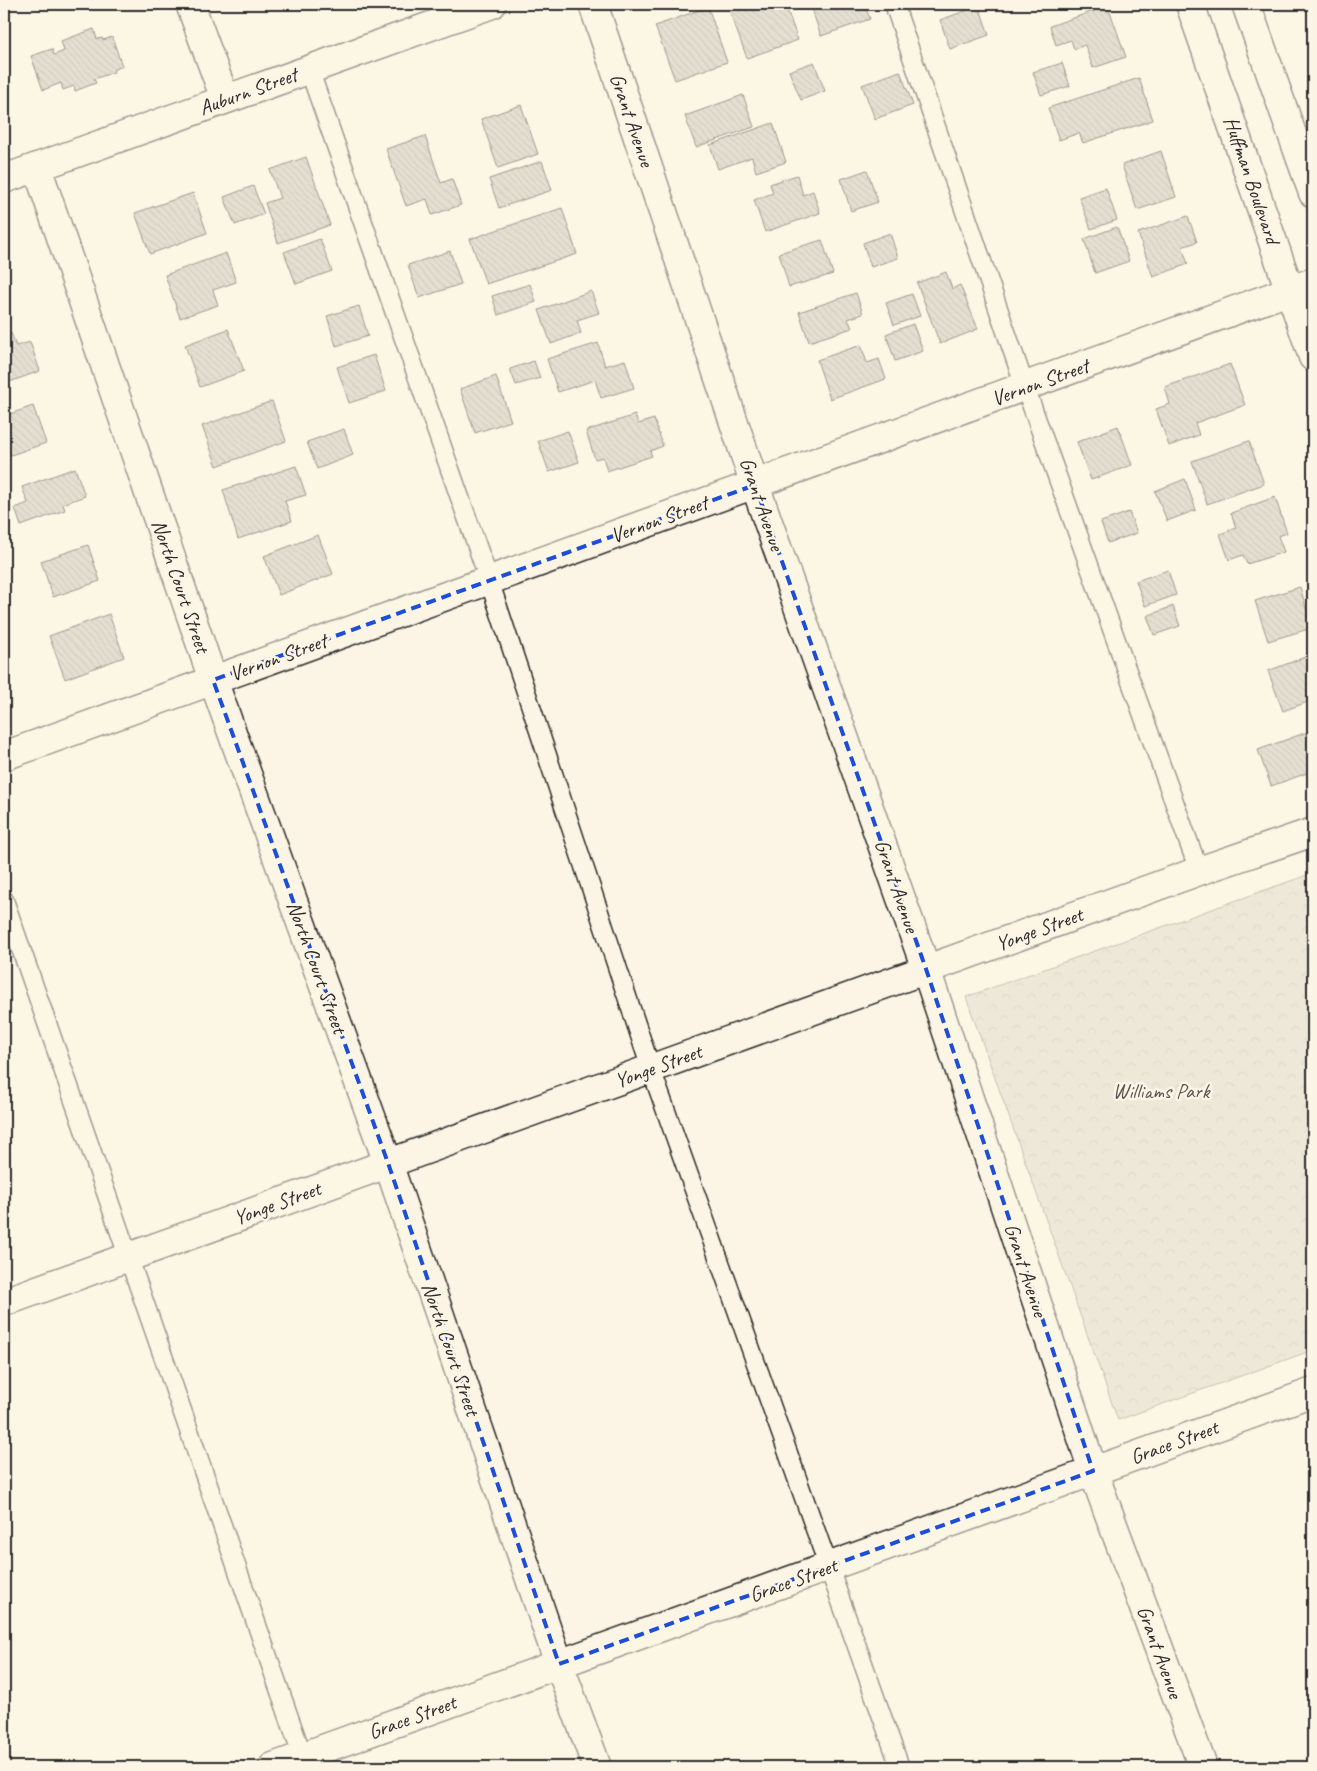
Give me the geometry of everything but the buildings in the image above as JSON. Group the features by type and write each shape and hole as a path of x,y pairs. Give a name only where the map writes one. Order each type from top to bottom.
{"street":[{"path":"190,4 225,99"},
{"name":"Grant Avenue","path":"593,4 755,485 926,969 1093,1471 1203,1767"},
{"name":"Huffman Boulevard","path":"1190,4 1302,286 1313,357"},
{"path":"1246,4 1313,193"},
{"name":"Auburn Street","path":"4,179 475,7"},
{"name":"North Court Street","path":"36,167 213,680 388,1163 559,1664 597,1767"},
{"name":"Vernon Street","path":"4,756 1302,286"},
{"name":"Yonge Street","path":"4,1302 926,969 1313,832"},
{"name":"Grace Street","path":"272,1767 304,1762 559,1664 1313,1392"}],"lane":[{"path":"894,4 1024,387 1199,871"},
{"path":"309,69 489,580 651,1069 900,1767"},
{"path":"4,900 304,1762"}],"highlighted area":[{"path":"755,485 926,969 1093,1471 559,1664 388,1163 213,680"}],"green space":[{"name":"Williams Park","path":"1313,873 1313,1350 1118,1420 966,997"}]}
